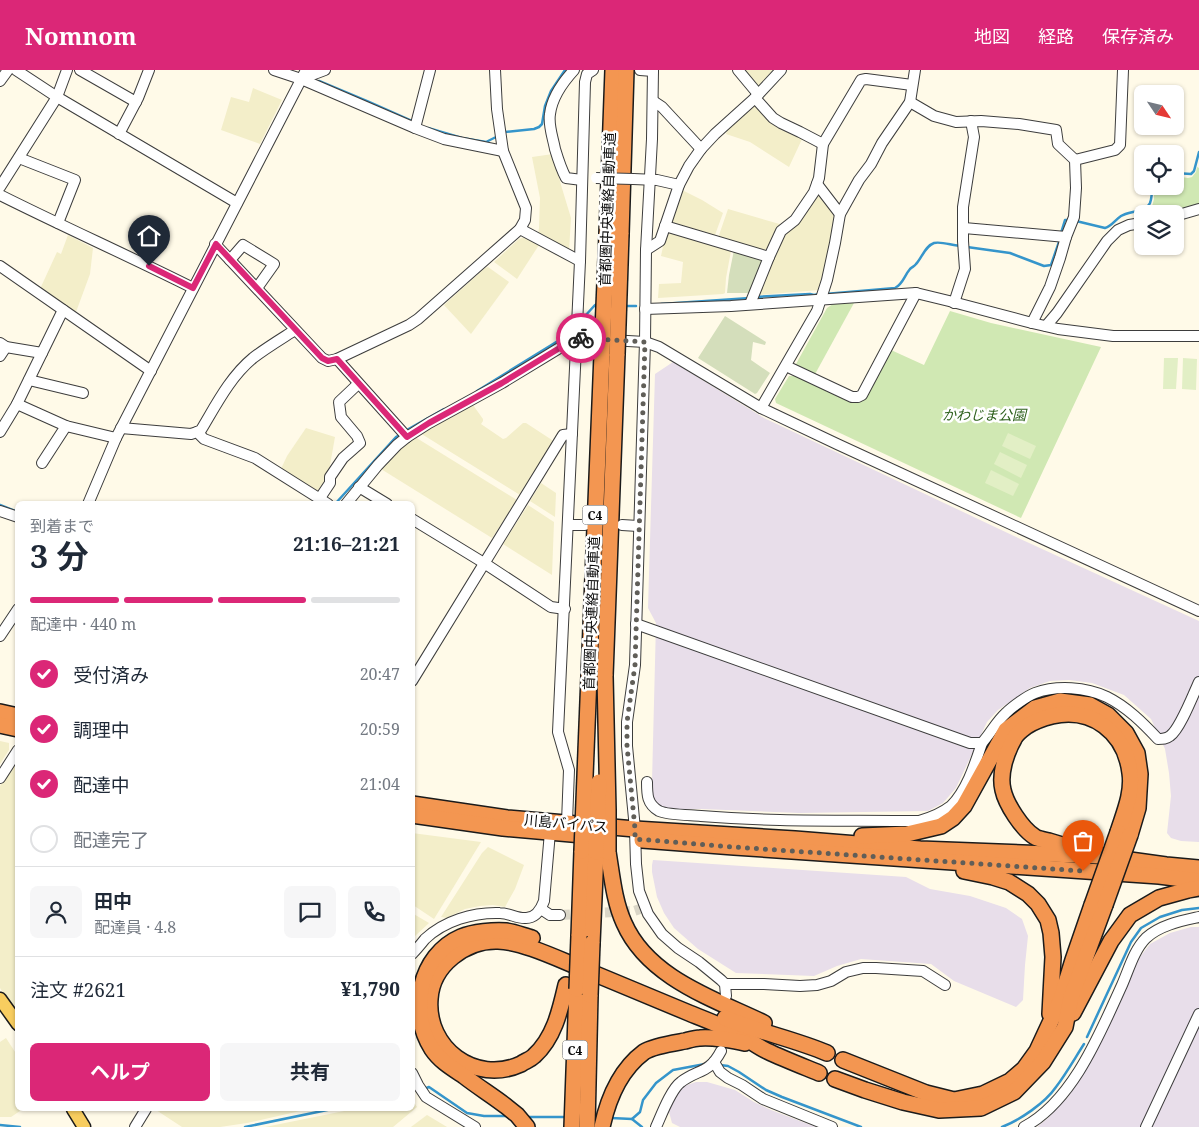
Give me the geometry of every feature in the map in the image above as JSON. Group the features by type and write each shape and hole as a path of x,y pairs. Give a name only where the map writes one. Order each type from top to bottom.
{"highway":[{"name":"首都圏中央連絡自動車道","path":"590,852 608,810 605,676 617,354 614,234 619,75"},
{"name":"首都圏中央連絡自動車道","path":"580,1121 578,990 580,938 590,852 587,727 588,676 602,354 614,234"},
{"path":"795,839 907,834 941,826 953,818 964,806 1006,730 1035,708 1060,701 1090,705 1108,715 1126,733 1137,753 1140,774 1138,808 1124,833 1098,905 1071,997 1065,1027"},
{"path":"0,712 15,715"},
{"path":"1101,856 1035,837 1010,809 1003,790 1003,767 1015,737 1028,726 1042,718 1076,714 1090,717 1118,738 1126,756 1130,774 1124,833"},
{"path":"0,725 15,728"},
{"name":"川島バイパス","path":"415,804 507,818 567,822 635,834 734,847 1159,876 1199,881"},
{"name":"川島バイパス","path":"415,815 503,828 550,832 795,839 920,849 1101,856 1199,868"},
{"name":"C4","path":"580,938 590,852"},
{"path":"590,852 616,896 624,924 634,941 666,973 684,985 827,1053"},
{"path":"931,860 956,870 1009,882 1028,894 1038,904 1048,920 1054,958 1050,1024"},
{"path":"835,1079 903,1102 939,1110 981,1108 1014,1092 1043,1062 1081,1000 1111,941 1130,914 1159,898 1199,888"},
{"path":"843,1060 926,1093 954,1100 983,1094 1010,1081 1024,1069 1037,1051 1061,998 1073,960 1098,905"},
{"path":"522,1121 494,1097 444,1062 430,1045 422,1024 419,1004 424,978 438,954 462,937 488,931 506,931 532,938 738,1023 807,1044"},
{"path":"580,938 578,990 558,1017 543,1047 532,1058 512,1068 492,1071 478,1068 460,1059 439,1040 431,1023 430,998 434,981 452,956 482,942 499,941 526,947 654,998 735,1032 765,1050"},
{"path":"602,1127 606,1109 615,1085 630,1066 646,1052 670,1043 700,1038 737,1041 765,1050 819,1073"}],"main road":[{"path":"0,999 15,1020"},
{"path":"74,1111 84,1127"}],"street":[{"path":"0,81 8,70"},
{"path":"16,70 57,97 237,203"},
{"path":"0,187 57,97 67,70"},
{"path":"80,70 136,102"},
{"path":"274,70 304,75 444,139 503,151"},
{"path":"89,501 118,433 304,75 325,70"},
{"path":"416,125 430,70"},
{"path":"216,244 295,330 322,358 328,361 337,359 409,325 520,229 525,220 526,208 503,151 497,109 495,70"},
{"path":"574,70 564,80 553,100 550,115 552,138 560,168 566,178 633,179 679,184"},
{"path":"640,70 653,71 653,101 646,250 635,665 627,722 627,746 636,864 643,907 662,934 678,948 714,973 725,984 726,996"},
{"path":"738,70 773,118 823,144"},
{"path":"646,250 660,241 679,184 701,149 757,96 781,70"},
{"path":"761,408 817,311 833,252 840,214 882,143 910,102 915,70"},
{"path":"1075,160 1115,150 1120,145 1123,70"},
{"path":"119,134 136,102 146,71"},
{"path":"567,822 569,770 558,732 565,609 580,261 585,82 587,71"},
{"path":"752,299 781,232 795,220 814,192 819,178 823,144 861,80 912,85"},
{"path":"653,101 701,149"},
{"path":"910,102 934,116 956,122 1020,124 1056,130 1058,144 1075,160 1076,201 1074,217 1050,287 1032,323"},
{"path":"954,303 966,269 963,241 963,207 974,137 971,121"},
{"path":"19,158 75,180 58,223"},
{"path":"817,184 840,214"},
{"path":"0,196 193,288"},
{"path":"1184,213 1199,209"},
{"path":"1046,326 1108,241 1118,230 1134,224"},
{"path":"665,226 769,257"},
{"path":"964,228 1066,237"},
{"path":"520,229 580,261"},
{"path":"230,260 243,245 274,264 256,288"},
{"path":"0,266 151,371"},
{"path":"645,309 752,299 821,300 916,293 1046,326 1113,336 1199,336"},
{"path":"786,366 852,397 858,398 862,395 916,293"},
{"path":"0,432 17,404 63,310"},
{"path":"17,404 66,426 118,433 192,434 200,430 237,374 253,359 295,330"},
{"path":"348,501 384,458 407,437 576,338 645,342 659,348 761,408 1199,611"},
{"path":"0,356 3,345 42,353"},
{"path":"337,359 407,437"},
{"path":"29,380 83,393"},
{"path":"197,432 204,438 255,458 324,501 330,477 344,458 360,442 358,436 341,417 339,402 358,384"},
{"path":"42,463 66,426"},
{"path":"415,676 563,435 572,434"},
{"path":"359,487 382,501"},
{"path":"0,511 15,516"},
{"path":"415,522 551,607 565,609"},
{"path":"568,525 585,525"},
{"path":"622,526 638,526"},
{"path":"0,636 15,614"},
{"path":"636,624 970,743 982,743"},
{"path":"647,782 648,800 652,806 662,812 771,820 919,820 929,818 949,807 957,798 974,765 982,743 997,723 1007,712 1034,694 1067,688 1092,692 1107,697 1125,708 1158,738 1164,739 1171,736 1177,728 1199,682"},
{"path":"0,778 15,755"},
{"path":"415,951 426,938 445,925 462,918 480,914 500,913 527,918 535,915 541,909 544,901 550,832"},
{"path":"541,909 550,915 560,915"},
{"path":"1024,1127 1040,1117 1052,1105 1082,1066 1108,1016 1141,944 1148,936 1171,924 1199,917"},
{"path":"725,984 817,985 832,981 846,972 864,968 876,968 923,971 945,985"},
{"path":"1146,1127 1199,1014"},
{"path":"658,1127 675,1088 680,1082 711,1065 721,1051"},
{"path":"711,1065 728,1078 763,1099 832,1127"},
{"path":"415,1079 426,1097 474,1127"},
{"path":"134,1127 145,1111"}],"shaded area":[{"path":"741,70 773,70 756,89"},
{"path":"253,88 282,100 260,144 221,130 231,97 249,102"},
{"path":"758,105 768,121 781,130 803,137 789,167 750,142 726,134 753,106"},
{"path":"553,154 571,218 569,251 538,234 540,198 532,157"},
{"path":"682,190 723,213 715,235 674,223 672,220"},
{"path":"817,193 820,193 835,218 819,290 760,295 758,293 773,262 778,243"},
{"path":"728,209 783,225 777,230 768,249 763,250 718,238"},
{"path":"670,233 731,251 725,293 658,298 659,284 681,283 683,262 661,256 665,237"},
{"path":"68,235 93,248 90,274 74,313 40,289 57,252 61,254"},
{"path":"525,237 539,245 517,279 494,262 519,239"},
{"path":"488,267 509,282 471,334 444,305"},
{"path":"673,362 764,418 1199,621 1199,842 1181,841 1171,838 1167,833 1171,796 1169,773 1165,749 1151,719 1124,695 1092,683 1069,680 1050,681 1030,688 998,710 987,722 956,788 943,803 928,811 799,813 668,809 658,806 653,800 652,782 656,623 648,608 655,374"},
{"path":"473,405 483,419 481,424 503,439 523,423 526,423 552,440 553,442 520,495 420,433"},
{"path":"306,428 335,437 327,482 318,494 280,471 287,456"},
{"path":"415,437 517,500 492,538 381,469 393,454"},
{"path":"541,483 556,493 555,517 530,501"},
{"path":"528,505 554,522 552,575 503,544"},
{"path":"0,741 9,743 9,750 0,764"},
{"path":"15,761 15,1011 0,988 0,786"},
{"path":"415,833 481,842 434,919 415,906"},
{"path":"488,847 524,865 515,889 505,907 493,905 480,906 465,909 447,918 441,917 482,853"},
{"path":"653,860 906,877 930,889 970,896 1006,908 1022,919 1028,936 1023,1000 1016,1007 954,981 931,964 861,959 837,966 814,976 736,973 698,949 674,928 664,913 657,897 652,872"},
{"path":"415,915 429,923 415,936"},
{"path":"1191,927 1199,927 1199,1127 1037,1127 1068,1097 1081,1078 1140,957 1150,944 1170,933"},
{"path":"6,1038 15,1052 15,1111 20,1111 11,1117 0,1117 0,1042"},
{"path":"696,1082 707,1082 735,1090 771,1110 816,1127 680,1127 672,1123 669,1112 675,1096 684,1086"},
{"path":"158,1111 300,1111 220,1127 182,1127"},
{"path":"344,1111 412,1111 393,1127 265,1127"},
{"path":"427,1115 447,1127 411,1127"}],"green space":[{"path":"1197,167 1199,168 1199,204 1184,208 1184,205 1152,205 1154,195 1184,195 1184,177 1192,177"},
{"path":"734,250 762,259 763,261 749,293 727,293"},
{"path":"854,303 814,376 797,368 796,364 827,308 833,304"},
{"name":"かわじま公園","path":"950,311 991,323 1101,347 1021,518 776,403 775,399 789,376 798,376 851,402 863,399 891,350 924,365"},
{"path":"725,316 766,342 765,345 753,342 751,360 770,373 755,394 698,358"},
{"path":"1164,358 1178,358 1176,389 1163,389"},
{"path":"1183,358 1197,359 1196,390 1182,389"},
{"path":"1008,433 1036,446 1030,459 1002,446"},
{"path":"1000,452 1027,465 1021,478 994,464"},
{"path":"991,470 1019,484 1013,496 985,483"}],"waterway":[{"path":"505,132 534,129 542,124 545,106 551,91 565,70"},
{"path":"319,81 414,122"},
{"path":"428,128 462,138 486,142 496,137"},
{"path":"1184,174 1191,174 1194,171 1199,152"},
{"path":"1076,221 1105,228 1121,216 1148,206 1151,195"},
{"path":"1061,233 1065,220 1071,220"},
{"path":"967,247 1010,253 1044,266 1051,265 1060,239"},
{"path":"825,294 895,288 910,269 916,265 926,249 934,243 962,246"},
{"path":"755,297 819,294"},
{"path":"661,304 750,298"},
{"path":"585,316 595,305 598,305"},
{"path":"624,306 636,306"},
{"path":"477,391 566,336"},
{"path":"405,431 444,409"},
{"path":"338,501 396,437 401,434"},
{"path":"0,505 15,511"},
{"path":"1087,1037 1131,942 1141,928 1160,917 1182,910 1199,908"},
{"path":"1002,1127 1039,1105 1051,1093 1084,1044"},
{"path":"632,1119 640,1112 643,1100 656,1083 673,1070 705,1064"},
{"path":"720,1065 728,1066 766,1090 861,1127"},
{"path":"424,1089 429,1087 467,1113 484,1116 508,1116"},
{"path":"245,1127 322,1111"},
{"path":"526,1117 568,1117"},
{"path":"611,1118 632,1119 642,1127"},
{"path":"0,1125 20,1127"}],"tunnel":[{"path":"560,915 634,911 640,909"}],"way so far":[{"path":"581,338 645,342 635,665 627,722 627,746 635,839 1083,871"}],"route":[{"path":"149,266 193,288 216,244 322,358 328,361 337,359 407,437 576,338 581,338"}]}
